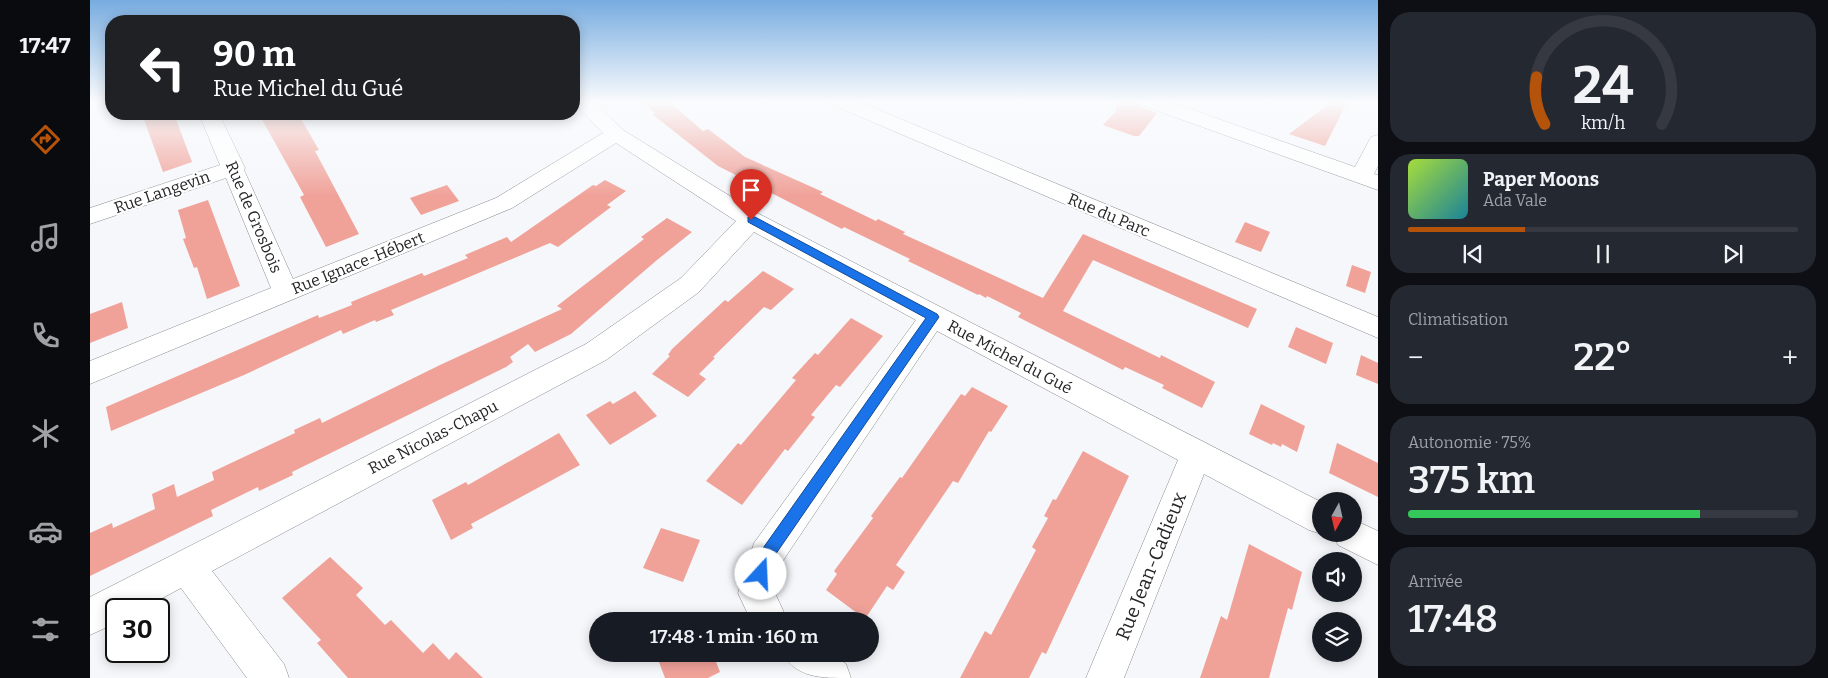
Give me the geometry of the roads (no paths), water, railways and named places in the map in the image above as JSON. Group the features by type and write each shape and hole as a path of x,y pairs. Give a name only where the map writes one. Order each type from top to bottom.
{"street":[{"name":"Rue de Grosbois","path":"218,133 286,293"},
{"name":"Rue du Parc","path":"915,133 1378,328"},
{"path":"1238,133 1370,180 1378,141"},
{"name":"Rue Michel du Gué","path":"616,134 751,220 1312,514"},
{"name":"Rue Ignace-Hébert","path":"90,373 504,203 616,134"},
{"name":"Rue Langevin","path":"90,216 234,168"},
{"name":"Rue Nicolas-Chapu","path":"90,618 596,352 690,285 751,220"},
{"path":"766,612 756,593 766,556 933,317"},
{"name":"Rue Jean-Cadieux","path":"1105,678 1196,454"},
{"path":"1362,540 1378,548"},
{"path":"187,567 270,678"},
{"path":"812,662 832,678"}]}
